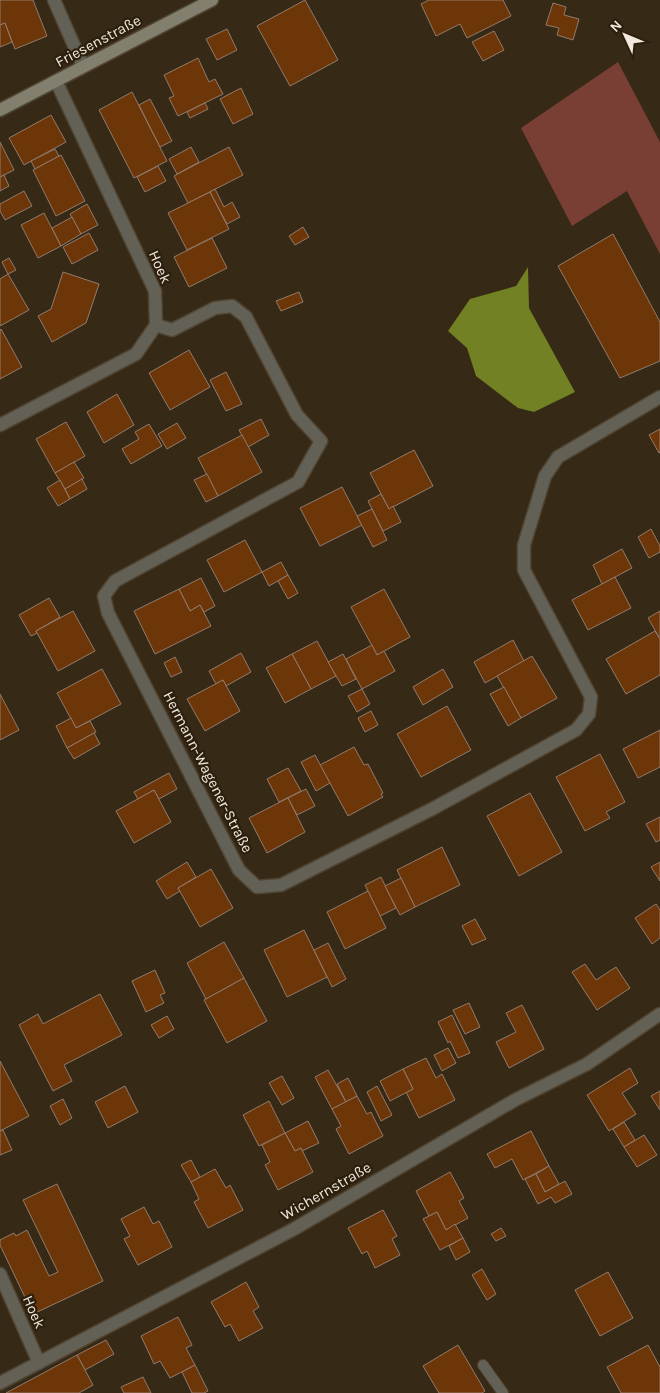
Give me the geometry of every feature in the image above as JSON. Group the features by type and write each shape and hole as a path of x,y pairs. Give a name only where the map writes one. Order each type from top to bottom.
{"street":[{"path":"54,0 83,66"},
{"name":"Friesenstraße","path":"0,110 212,0"},
{"name":"Hoek","path":"56,81 155,291 156,325"},
{"name":"Hermann-Wagener-Straße","path":"156,325 172,330 215,308 232,306 246,317 297,414 321,441 298,482 115,581 104,596 108,613 239,870 257,887 281,885 434,808 576,730 589,714 591,697 524,570 524,546 545,476 558,457 660,396"},
{"path":"0,426 136,354 156,325"},
{"name":"Wichernstraße","path":"0,1383 294,1229 516,1100 587,1064 660,1014"},
{"name":"Hoek","path":"0,1274 39,1363"}],"lane":[{"path":"483,1365 503,1393"}],"shaded area":[{"path":"618,62 660,142 660,254 627,191 572,226 521,128"},
{"path":"528,267 529,308 575,392 534,412 518,408 476,376 467,348 448,331 470,299 516,286"}],"building":[{"path":"0,0 33,0 47,36 15,49 5,23 0,25"},
{"path":"305,0 338,60 290,86 257,26"},
{"path":"429,0 503,0 511,16 467,38 460,24 436,36 421,4"},
{"path":"553,3 566,7 564,15 579,19 573,40 557,35 559,28 546,25"},
{"path":"5,23 12,42 0,47 0,25"},
{"path":"227,29 237,50 217,60 206,39"},
{"path":"494,31 504,50 483,61 472,42"},
{"path":"198,58 209,82 215,79 223,94 178,116 169,98 174,96 164,75"},
{"path":"241,88 253,114 233,124 220,99"},
{"path":"132,92 167,161 134,178 99,110"},
{"path":"150,99 172,141 160,147 139,105"},
{"path":"205,103 208,109 190,118 187,112"},
{"path":"51,115 66,142 24,165 9,138"},
{"path":"0,142 14,170 0,177"},
{"path":"191,147 199,162 177,174 169,159"},
{"path":"229,147 243,175 188,203 174,176"},
{"path":"55,149 59,156 35,169 31,161"},
{"path":"61,155 85,201 56,216 33,170"},
{"path":"158,166 166,181 145,192 137,177"},
{"path":"4,175 9,186 0,191 0,177"},
{"path":"215,189 224,207 232,202 240,217 227,224 210,192"},
{"path":"24,191 32,206 5,220 0,211 0,204"},
{"path":"210,192 229,229 187,250 168,213"},
{"path":"87,204 98,225 81,234 70,214"},
{"path":"44,213 61,246 38,258 21,225"},
{"path":"72,217 81,234 61,246 52,228"},
{"path":"303,227 309,237 295,245 289,236"},
{"path":"89,233 98,250 72,264 63,247"},
{"path":"613,234 660,322 660,361 620,378 558,266"},
{"path":"212,238 227,268 189,287 174,257"},
{"path":"9,258 16,270 8,274 2,262"},
{"path":"63,272 99,284 86,323 52,342 38,316 51,309"},
{"path":"8,274 29,310 0,326 0,279"},
{"path":"299,292 303,302 281,311 276,301"},
{"path":"0,330 22,367 0,379"},
{"path":"189,350 210,387 170,410 149,373"},
{"path":"226,372 242,404 226,411 210,380"},
{"path":"117,394 134,425 104,443 87,412"},
{"path":"261,419 269,435 248,447 239,430"},
{"path":"66,422 85,456 55,473 36,439"},
{"path":"177,423 186,438 167,449 158,434"},
{"path":"149,424 162,446 131,464 122,449 139,439 135,432"},
{"path":"660,429 660,452 659,453 649,435"},
{"path":"242,435 262,472 218,496 198,458"},
{"path":"414,450 433,486 389,509 370,473"},
{"path":"74,462 84,478 65,489 55,473"},
{"path":"207,474 218,496 206,502 194,480"},
{"path":"82,479 87,489 70,499 65,489"},
{"path":"60,480 70,499 58,506 47,488"},
{"path":"342,487 362,525 320,546 300,508"},
{"path":"381,494 389,509 393,506 401,522 383,531 368,501"},
{"path":"372,509 387,540 373,547 357,516"},
{"path":"651,529 660,546 660,552 649,558 638,537"},
{"path":"245,540 262,572 224,592 207,560"},
{"path":"622,549 632,568 602,584 593,565"},
{"path":"281,562 288,575 269,586 262,572"},
{"path":"288,575 298,593 288,599 278,581"},
{"path":"615,577 631,608 588,630 572,600"},
{"path":"201,578 215,606 204,612 200,605 190,611 179,589"},
{"path":"179,589 190,611 200,605 211,626 155,654 134,611"},
{"path":"384,589 410,637 377,655 351,607"},
{"path":"49,598 60,617 31,636 19,615"},
{"path":"73,611 95,651 58,671 36,631"},
{"path":"660,611 660,639 648,618"},
{"path":"655,631 660,639 660,675 626,694 606,659"},
{"path":"513,640 524,661 485,683 474,662"},
{"path":"317,641 336,676 311,689 292,654"},
{"path":"372,645 377,655 384,651 395,671 362,689 346,659"},
{"path":"241,653 251,672 226,686 223,680 216,684 209,671"},
{"path":"292,654 311,689 285,703 266,668"},
{"path":"343,654 356,679 342,686 328,662"},
{"path":"532,656 557,698 521,718 497,676"},
{"path":"175,657 182,672 171,677 164,663"},
{"path":"102,669 121,704 76,728 57,693"},
{"path":"443,669 453,687 423,705 413,687"},
{"path":"223,680 240,711 205,731 187,699"},
{"path":"504,687 521,718 508,726 490,694"},
{"path":"362,689 370,704 357,712 348,696"},
{"path":"0,694 19,730 0,740"},
{"path":"447,706 471,750 421,777 397,734"},
{"path":"371,711 378,725 365,732 358,718"},
{"path":"71,718 76,728 90,721 96,732 67,748 56,726"},
{"path":"660,730 660,767 638,778 623,749"},
{"path":"94,733 100,744 74,759 67,748"},
{"path":"354,747 364,765 368,764 383,793 381,794 383,797 348,816 320,765"},
{"path":"600,754 625,802 606,812 610,818 585,831 556,777"},
{"path":"315,755 330,783 316,791 301,762"},
{"path":"288,768 301,791 279,802 267,779"},
{"path":"169,773 177,789 159,799 154,790 138,799 134,792"},
{"path":"306,789 315,806 297,815 288,798"},
{"path":"154,790 171,822 134,843 116,811"},
{"path":"530,793 562,852 519,876 487,816"},
{"path":"288,798 305,832 267,853 249,818"},
{"path":"660,817 660,840 656,842 646,824"},
{"path":"442,847 460,885 415,907 397,870"},
{"path":"187,862 196,877 178,888 180,891 167,899 156,881"},
{"path":"660,862 660,881 651,867"},
{"path":"211,869 233,908 200,927 178,888"},
{"path":"381,877 396,908 380,916 365,885"},
{"path":"401,878 415,907 400,915 385,886"},
{"path":"368,891 386,928 345,949 327,912"},
{"path":"656,904 660,910 660,938 652,944 635,918"},
{"path":"475,919 486,939 472,945 462,926"},
{"path":"304,930 327,977 287,997 264,950"},
{"path":"224,942 244,978 206,999 187,963"},
{"path":"328,943 346,979 332,987 314,950"},
{"path":"585,964 596,980 616,967 630,988 597,1010 572,972"},
{"path":"155,970 165,993 160,995 164,1003 146,1012 132,981"},
{"path":"244,978 267,1021 227,1043 204,1000"},
{"path":"100,994 122,1035 64,1065 72,1081 53,1091 19,1025 38,1014 43,1024"},
{"path":"469,1003 480,1027 465,1034 453,1010"},
{"path":"522,1005 544,1049 509,1068 496,1042 516,1032 506,1013"},
{"path":"452,1015 470,1053 458,1058 438,1022"},
{"path":"167,1016 174,1029 159,1038 151,1025"},
{"path":"448,1048 456,1063 442,1071 434,1055"},
{"path":"426,1058 436,1078 442,1074 455,1100 419,1118 406,1092 413,1089 403,1069"},
{"path":"0,1061 29,1116 0,1131"},
{"path":"630,1068 638,1083 622,1093 636,1114 609,1131 587,1095"},
{"path":"403,1069 413,1089 390,1101 380,1081"},
{"path":"328,1070 346,1102 332,1109 315,1077"},
{"path":"282,1076 294,1098 282,1105 269,1083"},
{"path":"348,1078 357,1096 346,1102 337,1084"},
{"path":"125,1086 138,1112 108,1128 95,1102"},
{"path":"377,1086 392,1115 381,1121 367,1092"},
{"path":"660,1091 660,1110 651,1096"},
{"path":"357,1096 367,1114 371,1112 383,1136 349,1154 336,1129 341,1126 332,1109"},
{"path":"63,1099 72,1118 60,1125 50,1106"},
{"path":"269,1101 285,1133 259,1146 243,1115"},
{"path":"308,1121 319,1143 302,1151 301,1148 295,1151 285,1133"},
{"path":"624,1122 635,1140 624,1147 613,1129"},
{"path":"3,1130 12,1150 0,1155 0,1131"},
{"path":"531,1131 549,1166 523,1180 512,1159 495,1168 487,1154"},
{"path":"285,1133 295,1151 301,1148 313,1172 278,1190 265,1165 270,1162 262,1145"},
{"path":"644,1135 657,1155 637,1167 624,1147"},
{"path":"191,1160 200,1177 191,1182 181,1165"},
{"path":"549,1166 559,1184 545,1192 536,1174"},
{"path":"215,1169 226,1188 230,1185 243,1210 208,1228 194,1202 199,1199 191,1182"},
{"path":"450,1172 464,1198 459,1201 468,1218 446,1230 437,1212 429,1216 416,1191"},
{"path":"536,1174 545,1192 565,1181 572,1194 555,1203 551,1197 538,1204 525,1179"},
{"path":"57,1184 103,1281 33,1314 0,1245 0,1240 14,1233 16,1236 27,1230 49,1276 58,1272 23,1200"},
{"path":"144,1207 153,1224 159,1221 172,1247 138,1265 124,1239 130,1236 121,1219"},
{"path":"383,1210 397,1236 392,1239 400,1255 375,1268 367,1251 362,1254 348,1228"},
{"path":"437,1212 446,1230 455,1224 463,1238 440,1250 423,1219"},
{"path":"501,1228 506,1236 496,1241 491,1234"},
{"path":"463,1238 470,1252 456,1260 449,1246"},
{"path":"482,1269 496,1294 487,1300 472,1275"},
{"path":"608,1272 633,1318 600,1336 575,1290"},
{"path":"246,1282 259,1307 253,1311 263,1328 239,1341 230,1324 225,1327 211,1302"},
{"path":"178,1317 192,1345 186,1348 195,1365 170,1378 160,1361 154,1364 141,1336"},
{"path":"106,1340 114,1354 85,1370 77,1355"},
{"path":"458,1345 485,1391 482,1393 439,1393 423,1366"},
{"path":"648,1345 660,1367 660,1393 621,1393 607,1367"},
{"path":"77,1355 93,1385 79,1393 6,1393"},
{"path":"195,1365 208,1391 204,1393 192,1393 182,1372"},
{"path":"143,1377 151,1393 124,1393 121,1387"}]}
